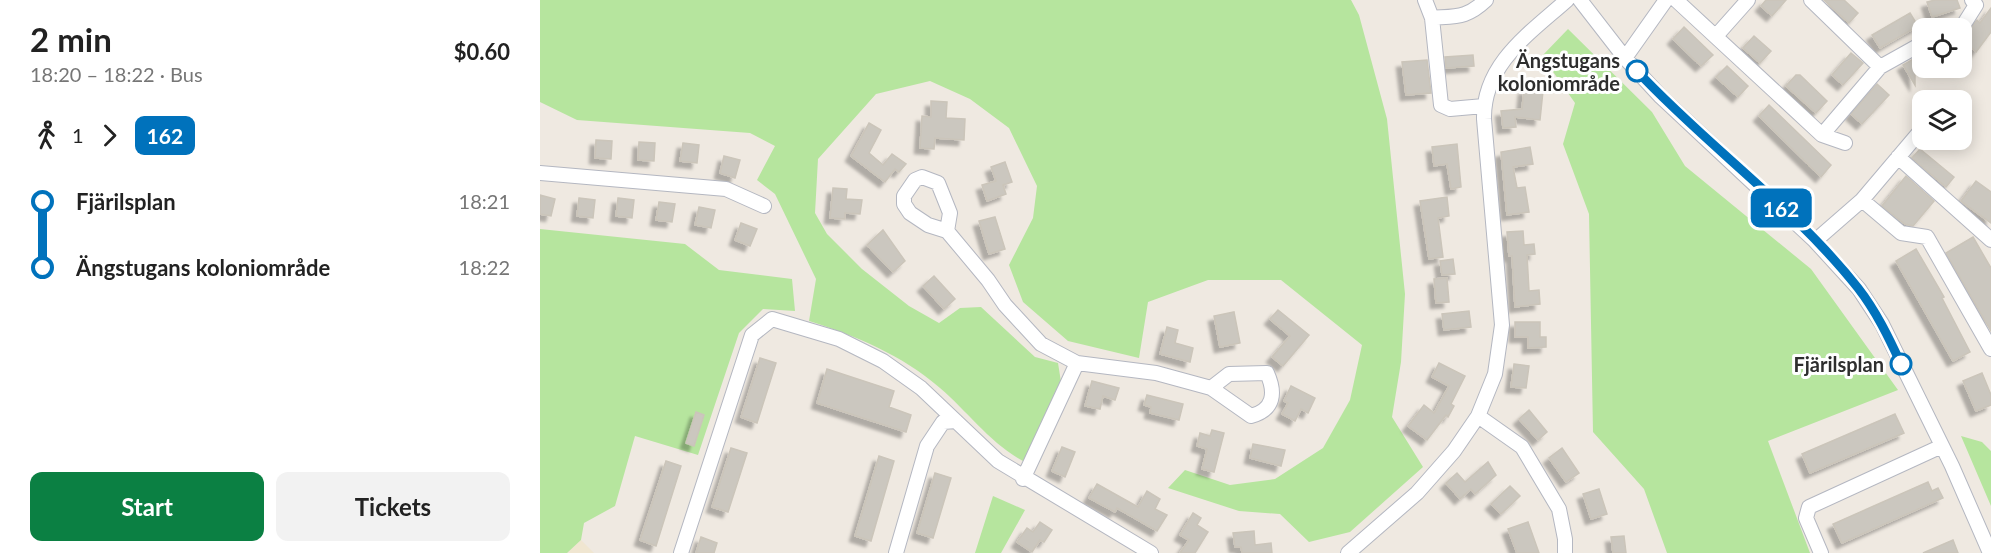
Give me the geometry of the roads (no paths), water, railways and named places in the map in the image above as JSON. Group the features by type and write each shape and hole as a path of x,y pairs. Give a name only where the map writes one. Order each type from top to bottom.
{"street":[{"path":"1425,0 1432,18 1441,105 1450,109 1484,106"},
{"path":"1432,18 1466,15 1486,0"},
{"path":"1348,553 1417,493 1454,451 1478,416 1495,374 1502,325 1484,106 1487,88 1505,56 1567,0"},
{"path":"1580,0 1625,58 1661,97 1815,241 1859,289 1882,324 1942,446 1990,553"},
{"path":"1625,58 1665,0"},
{"path":"1676,0 1822,135 1845,143"},
{"path":"1716,36 1748,0"},
{"path":"1811,0 1880,67"},
{"path":"1968,18 1976,5 1972,0"},
{"path":"1822,135 1880,67 1912,49"},
{"path":"1815,241 1862,200 1912,141"},
{"path":"1898,157 1991,240"},
{"path":"540,173 726,189 764,206"},
{"path":"1862,200 1901,233 1927,237 1991,350"},
{"path":"947,231 988,280 1005,305 1041,344 1077,363 1156,373 1211,388"},
{"path":"681,553 752,335 772,319 839,339 883,361 921,388 998,461 1023,479 1151,553"},
{"path":"1023,479 1077,363"},
{"path":"1478,416 1522,447 1558,509 1566,539 1565,553"},
{"path":"896,553 927,446 943,422 956,421"},
{"path":"1821,553 1806,518 1809,507 1942,446"}],"place":[{"name":"Ängstugans koloniområde","path":"1637,71"},
{"name":"Fjärilsplan","path":"1901,364"}]}
